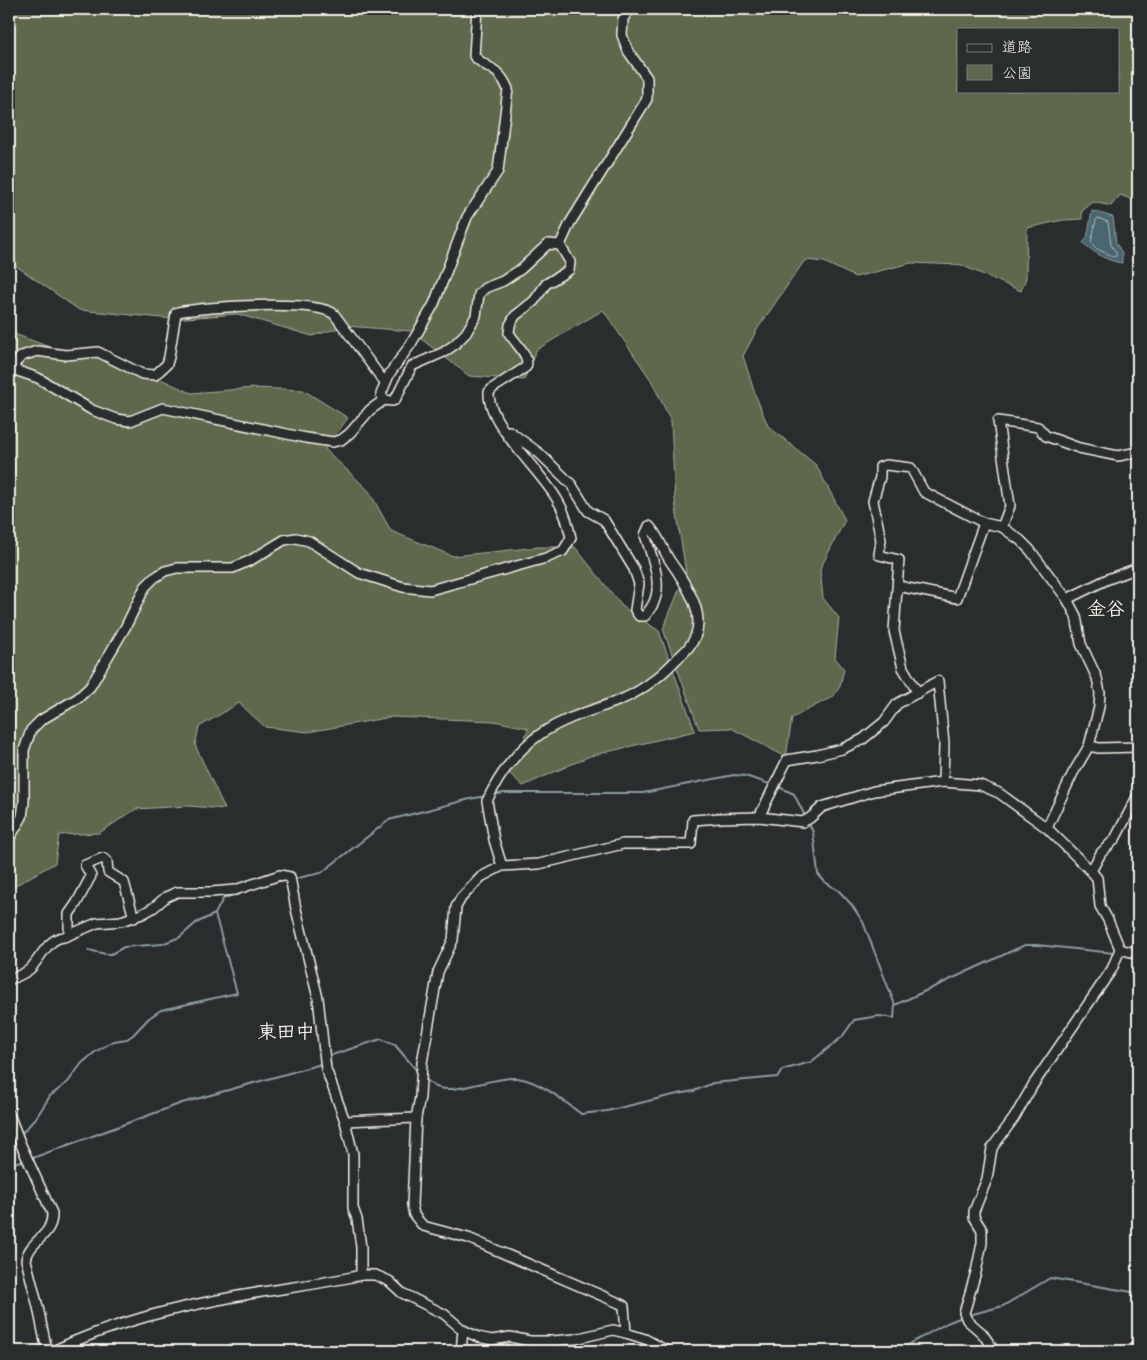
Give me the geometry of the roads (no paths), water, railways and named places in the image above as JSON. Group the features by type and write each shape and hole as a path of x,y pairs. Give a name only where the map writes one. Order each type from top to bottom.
{"street":[{"path":"477,9 474,56 498,72 508,90 498,171 467,217 434,304 411,344 385,383 381,394 384,400 392,402 395,400 412,366 444,352 466,333 476,316 479,294 485,288 521,269 548,244 560,245"},
{"path":"560,245 570,223 647,99 646,78 628,51 622,35 623,19 629,9"},
{"path":"9,838 22,817 24,802 24,750 31,730 41,720 78,698 90,687 126,626 145,587 165,571 177,568 233,568 252,560 284,540 296,538 309,541 359,573 403,587 430,590 563,552 571,538 558,501 541,476 498,423 490,407 489,392 526,367 528,363 509,332 510,325 515,316 534,301 546,284 569,270 570,262 560,245"},
{"path":"9,379 11,369 22,356 37,351 66,356 98,352 142,374 155,375 167,364 176,313 178,312 223,307 310,306 329,310 334,314 385,383"},
{"path":"11,369 38,378 92,410 116,419 130,420 163,408 333,442 341,440 350,433 370,410 384,400"},
{"path":"1002,527 1010,506 998,421 1038,427 1046,436 1079,448 1118,456 1138,452"},
{"path":"498,423 540,453 571,484 588,511 604,520 634,569 639,584 635,610 639,616 645,616 654,602 657,584 654,563 645,535 649,526 655,532 665,554 691,594 697,611 698,626 690,647 661,676 640,690 617,701 588,711 555,726 526,746 510,763 487,801 494,840 502,866"},
{"path":"918,693 903,668 894,631 899,560 879,555 881,540 873,501 880,477 880,467 886,465 911,468 924,492 984,523 1002,527 1011,532 1030,550 1067,599 1076,616 1081,644 1097,678 1100,707 1089,746 1073,772 1048,828"},
{"path":"898,586 957,598 984,523"},
{"path":"1067,599 1108,579 1138,568"},
{"path":"759,817 771,789 787,760 842,749 863,739 884,722 897,704 938,681 944,744 944,782"},
{"path":"1089,746 1099,748 1138,747"},
{"path":"626,1333 624,1306 619,1302 468,1238 423,1226 414,1215 412,1205 416,1118 420,1097 422,1063 438,972 453,940 456,907 461,898 481,877 502,866 539,864 622,844 691,844 694,820 759,817 803,822 822,807 874,791 944,782 980,785 999,793 1048,828 1096,878 1100,906 1120,949 1112,969 1033,1085 1014,1118 992,1148 988,1179 974,1211 974,1217 982,1230 982,1243 964,1314 967,1320 982,1333 991,1346 990,1351"},
{"path":"1091,872 1101,853 1115,838 1138,795"},
{"path":"70,934 69,914 91,876 85,866 103,858 107,861 108,872 124,882 134,918"},
{"path":"9,980 29,970 52,942 59,938 97,923 134,918 177,892 235,890 280,875 290,877 318,998 326,1069 345,1121 353,1154 353,1208 357,1219 361,1247 361,1275"},
{"path":"1120,949 1138,954"},
{"path":"9,1114 52,1213 53,1220 48,1231 27,1253 26,1260 47,1351"},
{"path":"345,1121 416,1118"},
{"path":"53,1351 96,1332 151,1315 244,1295 361,1275 375,1275 389,1281 402,1293 444,1314 463,1330 478,1337 492,1340 510,1337 552,1342 576,1340 613,1330 645,1339 667,1351"},
{"path":"461,1351 463,1330"}],"water":[{"path":"1092,211 1113,217 1116,243 1122,253 1122,263 1101,256 1083,243 1087,238"}],"waterway":[{"path":"493,795 504,793 643,793 734,775 745,776 773,785"},
{"path":"777,786 794,794 805,816"},
{"path":"293,879 321,873 389,820 486,796"},
{"path":"424,1077 434,1086 444,1089 517,1078 542,1087 581,1114 607,1111 694,1091 713,1083 778,1077 782,1070 811,1062 842,1037 854,1020 879,1016 894,1018 895,1005 863,922 851,904 839,891 825,882 818,874 813,832 808,822"},
{"path":"268,883 285,880"},
{"path":"88,950 111,954 124,947 162,944 180,937 196,923 215,914 223,899 235,894"},
{"path":"21,1134 36,1118 50,1096 68,1082 82,1063 95,1052 114,1041 127,1039 149,1018 161,1010 237,993 215,914"},
{"path":"895,1005 1025,945 1114,953"},
{"path":"328,1058 381,1039 395,1045 418,1072"},
{"path":"30,1159 182,1103 318,1065 322,1062"},
{"path":"9,1142 15,1139"},
{"path":"9,1164 26,1160"},
{"path":"969,1315 1003,1306 1050,1278 1138,1293"},
{"path":"904,1347 947,1323 962,1317"}],"district":[{"name":"金谷","path":"1106,608"},
{"name":"東田中","path":"286,1031"}]}
